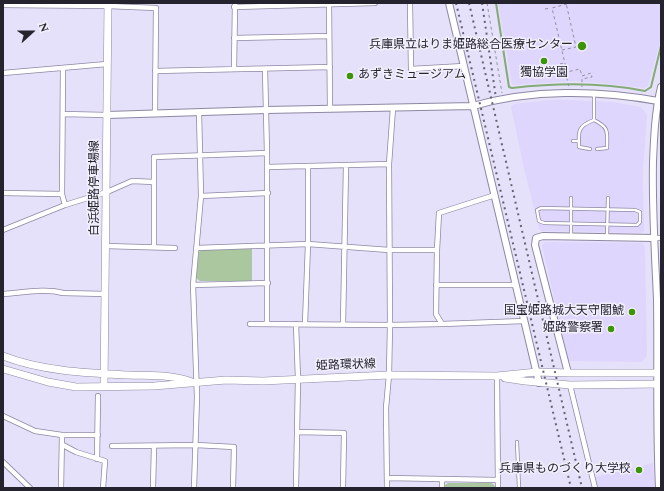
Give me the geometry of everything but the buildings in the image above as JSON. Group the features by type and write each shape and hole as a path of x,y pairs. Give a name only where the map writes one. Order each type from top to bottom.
{"main road":[{"name":"白浜姫路停車場線","path":"104,387 108,4"},
{"path":"3,356 54,368 105,374"},
{"path":"3,369 48,382 76,387 104,387"},
{"name":"姫路環状線","path":"104,387 154,386 226,380 263,381 389,375 497,376 537,372 659,373"},
{"name":"姫路環状線","path":"105,374 161,376 181,378 196,383"},
{"name":"姫路環状線","path":"497,376 539,383 570,385 659,384"}],"street":[{"path":"234,69 234,5 375,3"},
{"path":"410,3 411,69 464,66"},
{"path":"449,3 539,383"},
{"path":"4,5 108,4 156,8 155,113"},
{"path":"329,4 330,109"},
{"path":"234,38 330,36"},
{"path":"3,73 107,64"},
{"path":"155,71 330,67"},
{"path":"63,68 62,194 65,205"},
{"path":"265,68 268,193 267,324"},
{"path":"659,488 659,373 653,187 654,134 661,87"},
{"path":"63,114 108,115 473,106 503,99 544,94 615,95 659,101"},
{"path":"387,488 386,408 389,375 390,325 389,164 393,108"},
{"path":"194,488 196,383 193,285 201,196 198,112"},
{"path":"154,247 154,158 267,153"},
{"path":"267,167 389,164"},
{"path":"343,324 346,166"},
{"path":"305,324 308,244 308,167"},
{"path":"3,230 65,205 107,192 132,181 154,182"},
{"path":"3,193 62,194"},
{"path":"201,196 268,193"},
{"path":"442,324 436,314 439,213 494,195"},
{"path":"568,373 535,245 536,238 543,236 570,236 661,238"},
{"path":"197,248 308,244 389,250 437,250"},
{"path":"106,246 175,248"},
{"path":"193,285 268,283"},
{"path":"436,285 516,285"},
{"path":"3,294 33,291 56,291 62,293 106,294"},
{"path":"250,324 390,325 524,321"},
{"path":"296,324 298,379 296,488"},
{"path":"497,376 498,488"},
{"path":"570,385 595,488"},
{"path":"98,396 98,459"},
{"path":"3,416 35,431 62,435 98,435"},
{"path":"297,432 344,433 343,488"},
{"path":"61,488 62,435"},
{"path":"63,445 76,452 105,461 103,488"},
{"path":"112,446 196,445 234,447 233,488"},
{"path":"153,488 154,446"},
{"path":"3,462 30,488"},
{"path":"387,478 497,480"},
{"path":"442,480 442,488"}],"lane":[{"path":"594,94 594,120"},
{"path":"590,149 579,147 579,130 582,126 594,120"},
{"path":"594,120 604,126 607,131 607,148 597,149"},
{"path":"573,141 578,141"},
{"path":"570,198 570,236"},
{"path":"607,237 608,198"},
{"path":"541,208 608,209 635,210 640,212 640,222 637,225 544,223 539,221 537,210 541,208"},
{"path":"517,442 519,488"}],"path":[{"path":"486,3 503,99"},
{"path":"545,9 566,4 576,47"},
{"path":"552,8 566,72"},
{"path":"562,50 580,46"},
{"path":"560,64 564,62"},
{"path":"569,88 566,75 556,77 556,75 580,69 582,76 591,73 592,76 582,79 582,88"}],"shaded area":[{"name":"兵庫県立はりま姫路総合医療センター","path":"498,3 661,3 661,39 648,86 644,88 574,81 512,85"},
{"path":"549,100 612,102 641,107 647,115 643,172 644,231 642,233 541,231 524,168 511,107 514,104"},
{"path":"545,242 642,243 645,247 647,356 642,362 568,361 542,245"},
{"name":"兵庫県ものづくり大学校","path":"653,463 655,488 597,488 595,477"}],"green space":[{"path":"201,249 252,249 252,281 200,281 196,278 199,252"},
{"path":"448,483 492,483 495,488 445,488 445,485"}],"waterway":[{"path":"496,3 509,87 512,88 578,84 612,86 645,91 651,87 661,46"}],"railway":[{"path":"456,3 571,488"},
{"path":"469,3 582,488"},
{"path":"482,3 496,98"}],"place":[{"name":"兵庫県立はりま姫路総合医療センター","path":"582,46"},
{"name":"獨協学園","path":"544,61"},
{"name":"あずきミュージアム","path":"350,76"},
{"name":"国宝姫路城大天守閣鯱","path":"632,312"},
{"name":"姫路警察署","path":"611,329"},
{"name":"兵庫県ものづくり大学校","path":"639,470"}]}
